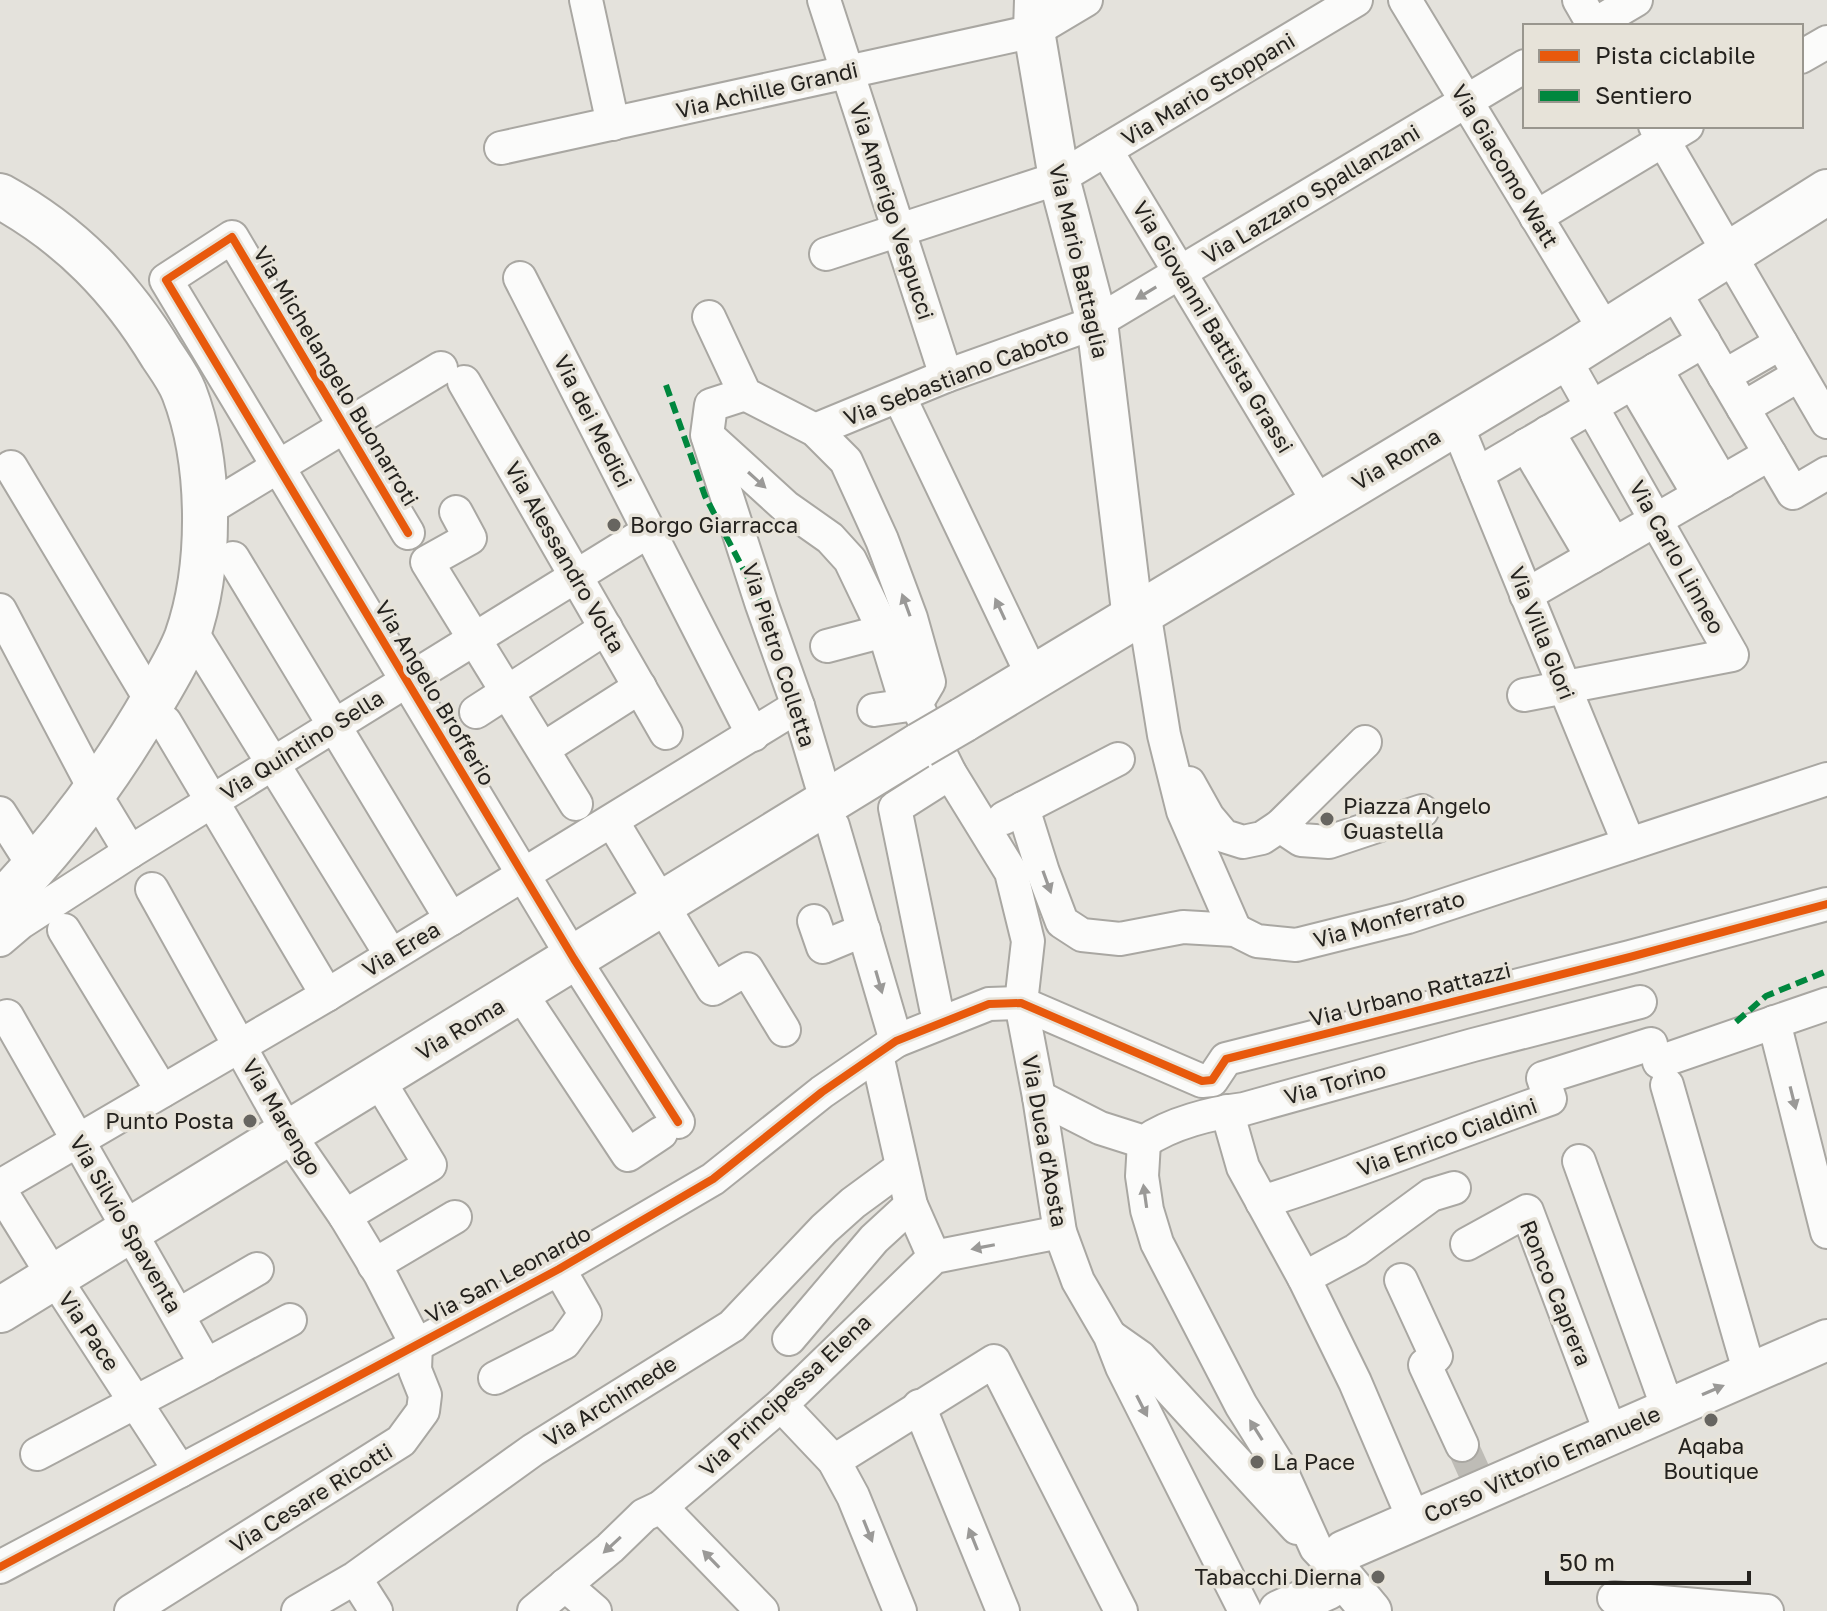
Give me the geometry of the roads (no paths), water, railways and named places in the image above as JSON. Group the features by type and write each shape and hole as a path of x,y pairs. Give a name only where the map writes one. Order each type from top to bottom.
{"main road":[{"name":"Via Roma","path":"0,1310 928,740 1564,358 1827,192"},
{"path":"0,196 54,229 102,272 151,336 184,390 196,435 205,511 200,581 193,619 158,712 100,800 0,904"}],"street":[{"path":"586,0 613,124"},
{"name":"Via Amerigo Vespucci","path":"824,0 946,376"},
{"name":"Via Achille Grandi","path":"501,148 845,72 1086,0"},
{"name":"Via Mario Stoppani","path":"826,254 1059,178 1356,0"},
{"name":"Via Giacomo Watt","path":"1405,0 1606,332"},
{"path":"1579,0 1593,24"},
{"path":"1597,24 1636,0"},
{"name":"Via Mario Battaglia","path":"1034,16 1059,178 1097,322 1138,615 1183,811 1235,930"},
{"path":"1803,56 1827,42"},
{"name":"Via Lazzaro Spallanzani","path":"1097,322 1523,67"},
{"path":"1536,217 1668,131 1729,254 1827,422"},
{"name":"Via Giovanni Battista Grassi","path":"1106,150 1320,505"},
{"name":"Via Michelangelo Buonarroti","path":"166,280 232,237 408,533"},
{"name":"Via dei Medici","path":"520,278 753,735"},
{"name":"Via Angelo Brofferio","path":"166,280 574,959 670,1128 628,1155 520,992"},
{"path":"1673,289 1793,493 1827,473"},
{"path":"709,317 745,394 815,430 846,461 882,540 906,605 929,682 928,740 895,808 936,1008"},
{"name":"Via Sebastiano Caboto","path":"815,430 946,376 1097,322"},
{"path":"1477,474 1704,341"},
{"path":"1724,376 1781,343"},
{"name":"Via Carlo Linneo","path":"1524,695 1732,655 1564,358"},
{"name":"Via Alessandro Volta","path":"344,427 453,375 576,574 666,733"},
{"path":"1743,408 1799,375"},
{"path":"1645,376 1710,488"},
{"path":"707,435 711,405 745,394"},
{"path":"899,396 1034,679"},
{"name":"Via Villa Glori","path":"1456,423 1629,844"},
{"path":"205,511 344,427"},
{"name":"Via Duca d'Aosta","path":"707,435 786,507 830,538 850,560 884,631 902,690 928,740 1011,872 1028,941 1021,1003 1060,1232 1078,1281 1110,1336 1122,1367 1245,1611"},
{"name":"Via Pietro Colletta","path":"707,435 821,783"},
{"path":"1537,438 1603,551"},
{"path":"1526,595 1770,454"},
{"path":"11,467 327,995"},
{"path":"456,512 470,538 427,562 576,804"},
{"name":"Via Quintino Sella","path":"0,940 20,923 130,852 473,637 649,531"},
{"path":"233,558 451,919"},
{"path":"3,620 130,852"},
{"path":"476,712 606,628"},
{"path":"827,646 884,631"},
{"path":"196,639 391,955"},
{"path":"543,749 640,687"},
{"name":"Via Erea","path":"0,1188 327,995 798,706"},
{"path":"874,710 928,740"},
{"path":"1167,746 1208,817 1224,836 1243,842 1262,838 1280,826 1365,742"},
{"path":"984,828 1118,759"},
{"name":"Via Monferrato","path":"1023,808 1062,922 1082,935 1120,939 1183,927 1235,930 1257,941 1296,945 1408,917 1827,779"},
{"path":"1280,826 1301,840 1329,842 1422,811"},
{"path":"0,813 35,868"},
{"path":"612,821 713,989 747,969 784,1030"},
{"path":"833,826 864,930 887,1048 902,1167 911,1205 934,1257 1060,1232"},
{"name":"Via Marengo","path":"152,889 288,1133 345,1216 416,1344"},
{"name":"Via Urbano Rattazzi","path":"1021,1003 1202,1081 1212,1080 1226,1059 1827,904"},
{"path":"814,921 823,947 864,930"},
{"path":"64,930 162,1091"},
{"name":"Via Torino","path":"1144,1142 1158,1132 1227,1111 1244,1109 1640,1002"},
{"name":"Via San Leonardo","path":"0,1567 559,1269 713,1179 822,1092 887,1048 989,1004 1021,1003"},
{"path":"1750,1374 1659,1064 1827,1004"},
{"name":"Via Silvio Spaventa","path":"7,1016 206,1365"},
{"path":"1774,1022 1827,1232"},
{"name":"Via Enrico Cialdini","path":"1262,1202 1335,1179 1550,1099 1543,1078 1659,1064"},
{"path":"345,1216 430,1165 378,1079"},
{"path":"1039,1097 1100,1128 1144,1142 1142,1176 1147,1210 1157,1243 1241,1405 1279,1466 1326,1559"},
{"path":"1227,1111 1243,1167 1304,1278 1355,1382 1414,1520"},
{"path":"1579,1161 1668,1409"},
{"name":"Via Archimede","path":"298,1611 355,1578 533,1450 732,1326 824,1229 902,1167"},
{"name":"Via Pace","path":"0,1188 180,1471"},
{"path":"1304,1278 1356,1250 1431,1195 1454,1188"},
{"path":"789,1339 874,1239 911,1205"},
{"name":"Ronco Caprera","path":"1467,1244 1527,1211 1611,1434"},
{"path":"374,1265 455,1217"},
{"name":"Via Principessa Elena","path":"534,1611 644,1515 661,1507 781,1405 934,1257"},
{"path":"178,1315 257,1269"},
{"path":"495,1378 564,1343 585,1314 559,1269"},
{"path":"1401,1280 1436,1356 1425,1365 1462,1445"},
{"path":"37,1454 290,1320"},
{"path":"1110,1336 1140,1357 1371,1611"},
{"name":"Corso Vittorio Emanuele","path":"1279,1611 1328,1589 1326,1559 1414,1520 1479,1483 1611,1434 1827,1340"},
{"name":"Via Cesare Ricotti","path":"131,1611 401,1441 423,1411 425,1395 415,1370 416,1344"},
{"path":"834,1461 994,1361 1121,1611"},
{"path":"781,1405 834,1461 853,1496 900,1611"},
{"path":"919,1406 1003,1611"},
{"path":"661,1507 762,1611"},
{"path":"565,1585 595,1611"},
{"path":"1614,1598 1767,1611"}],"tunnel":[{"path":"1462,1445 1476,1476"}],"place":[{"name":"Borgo Giarracca","path":"614,525"},
{"name":"Piazza Angelo Guastella","path":"1327,819"},
{"name":"Punto Posta","path":"250,1121"},
{"name":"Aqaba Boutique","path":"1711,1420"},
{"name":"La Pace","path":"1257,1462"},
{"name":"Tabacchi Dierna","path":"1378,1577"}]}
